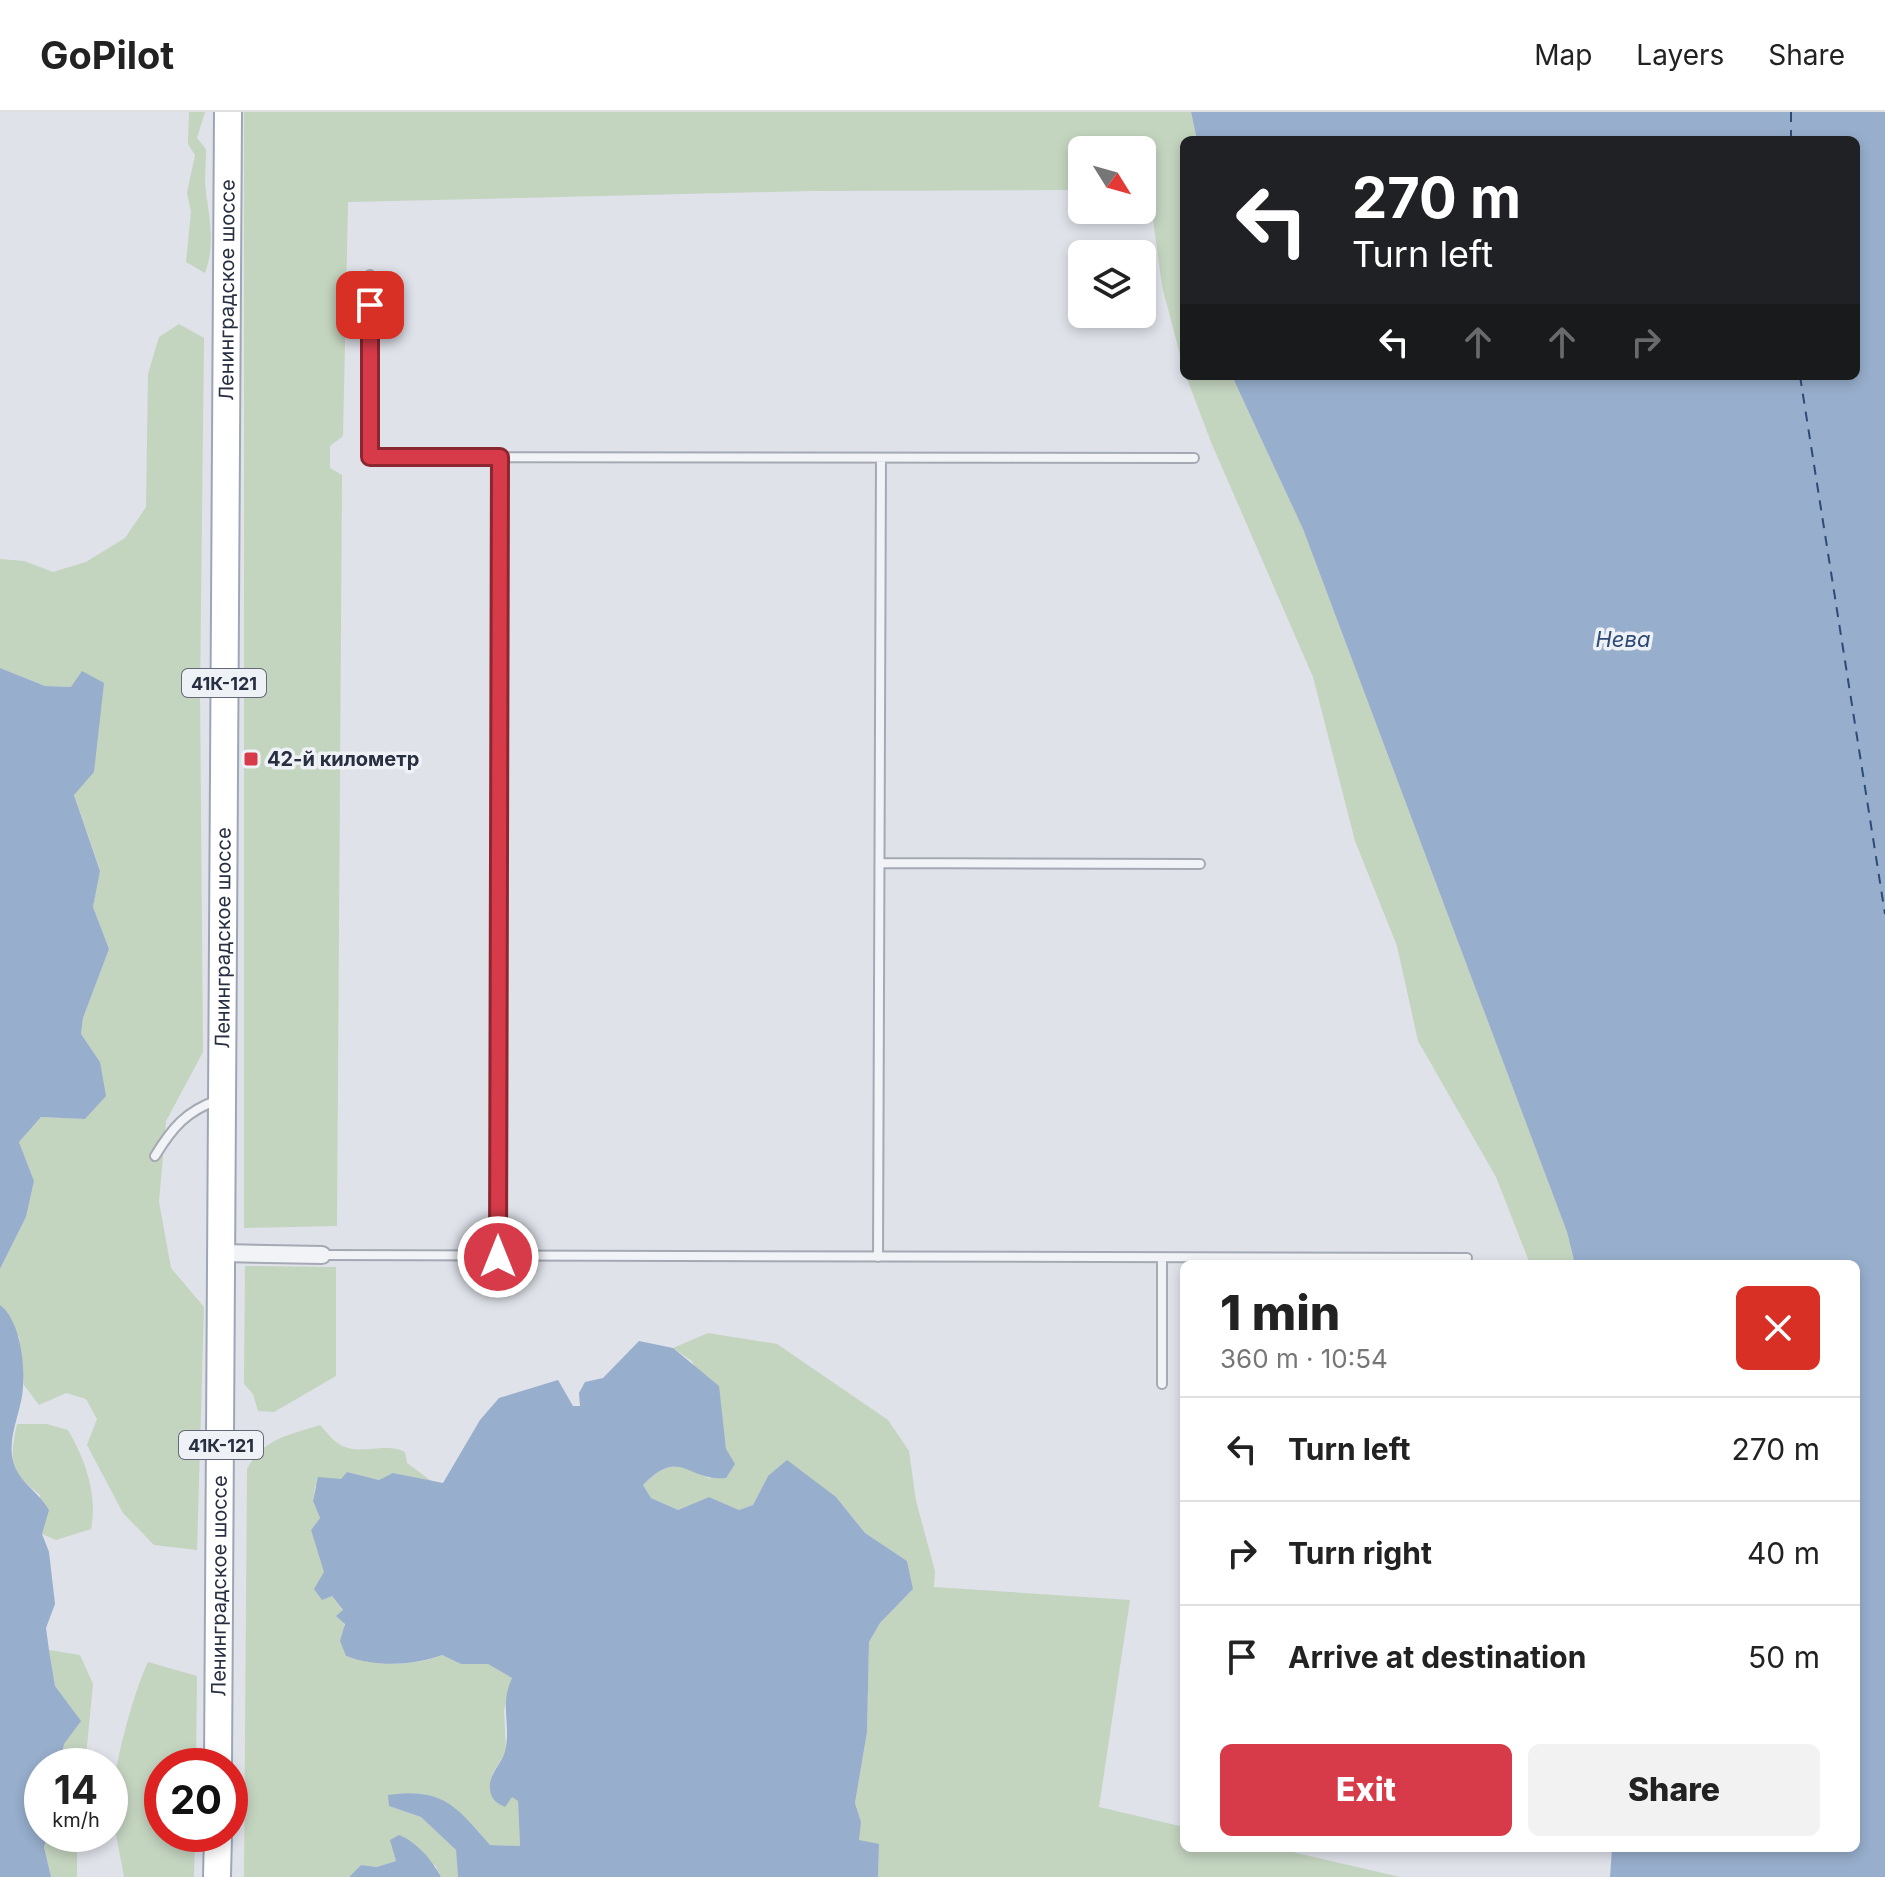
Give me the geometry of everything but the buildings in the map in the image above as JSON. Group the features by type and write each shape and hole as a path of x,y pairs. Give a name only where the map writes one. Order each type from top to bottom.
{"main road":[{"name":"Ленинградское шоссе","path":"218,1748 228,112"},
{"path":"217,1877 218,1852"}],"street":[{"path":"222,1253 322,1255"}],"lane":[{"path":"370,275 370,457 1194,458"},
{"path":"498,1257 500,457"},
{"path":"878,1257 881,458"},
{"path":"880,863 1200,864"},
{"path":"155,1156 175,1123 197,1107 223,1099"},
{"path":"322,1255 1244,1260"},
{"path":"1162,1258 1162,1384"},
{"path":"1396,1260 1467,1258"}],"green space":[{"path":"189,112 205,112 197,138 206,149 205,188 211,243 205,273 186,262 191,212 187,193 195,155 188,144"},
{"path":"244,112 1191,112 1196,136 1180,136 1180,355 1162,286 1154,224 1156,136 1068,136 1068,190 811,191 348,202 343,436 330,446 330,468 342,475 337,1226 244,1228"},
{"path":"179,324 204,338 200,692 203,1052 166,1121 159,1202 171,1268 204,1307 197,1550 154,1545 123,1513 87,1445 97,1419 86,1399 66,1393 39,1405 24,1385 19,1337 0,1305 0,1269 26,1217 34,1181 19,1142 41,1117 85,1119 100,1062 81,1034 83,1018 109,949 93,907 100,870 74,794 94,772 97,739 71,687 45,686 0,668 0,559 24,561 53,572 86,562 125,538 146,507 148,374 159,337"},
{"path":"1188,380 1234,380 1303,529 1567,1232 1574,1260 1528,1260 1496,1177 1418,1041 1397,946 1355,841 1313,677 1211,442"},
{"path":"245,1266 336,1267 336,1376 274,1412 258,1411 253,1394 244,1384"},
{"path":"708,1333 777,1344 888,1420 909,1451 916,1501 935,1571 934,1587 1130,1600 1099,1807 1180,1826 1180,1852 1292,1852 1400,1877 878,1877 879,1845 858,1840 861,1822 855,1803 867,1732 869,1642 880,1623 913,1589 907,1561 865,1533 836,1497 768,1476 753,1505 739,1510 709,1497 678,1510 651,1498 643,1485 660,1470 682,1467 710,1479 726,1449 724,1434 692,1361 673,1348"},
{"path":"17,1424 46,1424 68,1430 80,1453 91,1490 91,1529 56,1540 42,1534 40,1495 14,1465"},
{"path":"320,1425 346,1448 397,1449 405,1452 407,1463 434,1483 394,1473 379,1480 347,1472 341,1479 315,1486 313,1501 320,1518 311,1530 332,1596 343,1611 346,1656 394,1664 419,1662 442,1655 461,1664 488,1664 512,1678 504,1710 506,1751 492,1775 518,1801 520,1846 490,1845 458,1811 435,1798 407,1793 389,1795 389,1806 421,1817 456,1850 458,1877 441,1877 435,1865 394,1853 396,1861 377,1867 361,1865 349,1877 244,1877 244,1852 248,1852 248,1748 245,1748 247,1469 269,1444"},
{"path":"49,1650 80,1655 93,1684 87,1748 63,1748 80,1721 55,1686"},
{"path":"148,1662 197,1676 196,1748 144,1748 144,1852 195,1852 194,1877 124,1877 120,1852 128,1852 128,1748 121,1748 136,1692"},
{"path":"45,1852 77,1852 77,1877 51,1877"}],"water":[{"name":"Нева","path":"1191,112 1885,112 1885,1877 1610,1877 1612,1852 1860,1852 1860,1260 1574,1260 1567,1232 1303,529 1234,380 1860,380 1860,136 1196,136"},
{"path":"0,668 45,686 71,687 82,671 104,683 94,772 74,795 100,871 93,907 109,949 83,1018 81,1034 100,1062 106,1096 85,1119 41,1117 19,1142 34,1181 26,1217 0,1269"},
{"path":"0,1305 17,1331 23,1366 22,1395 12,1438 14,1464 17,1472 49,1510 42,1534 49,1552 55,1604 46,1628 55,1686 81,1721 63,1748 24,1748 24,1852 45,1852 51,1877 0,1877"},
{"path":"639,1341 673,1348 719,1386 726,1449 735,1464 726,1478 712,1478 675,1466 666,1468 643,1485 651,1498 678,1510 709,1497 739,1510 753,1505 768,1476 787,1460 836,1497 865,1533 907,1561 913,1589 880,1623 869,1642 867,1732 855,1803 861,1822 859,1840 879,1844 878,1877 458,1877 456,1850 421,1817 389,1806 388,1795 407,1793 436,1797 458,1810 490,1845 520,1846 518,1801 512,1797 505,1807 493,1799 490,1787 506,1747 506,1704 512,1678 488,1664 461,1664 442,1655 394,1664 346,1656 340,1641 345,1624 336,1616 343,1610 332,1596 322,1600 314,1589 324,1572 311,1530 320,1518 313,1501 318,1477 341,1479 347,1472 379,1480 393,1473 443,1483 480,1420 499,1398 558,1380 573,1406 580,1406 579,1393 585,1382 603,1378"},
{"path":"399,1835 423,1852 441,1877 349,1877 361,1865 377,1867 396,1861 390,1840"}],"ferry route":[{"path":"1791,112 1791,136"},
{"path":"1801,380 1885,914"}],"place":[{"name":"42-й километр","path":"251,759"}],"route":[{"path":"370,305 370,457 500,457 498,1257"}]}
